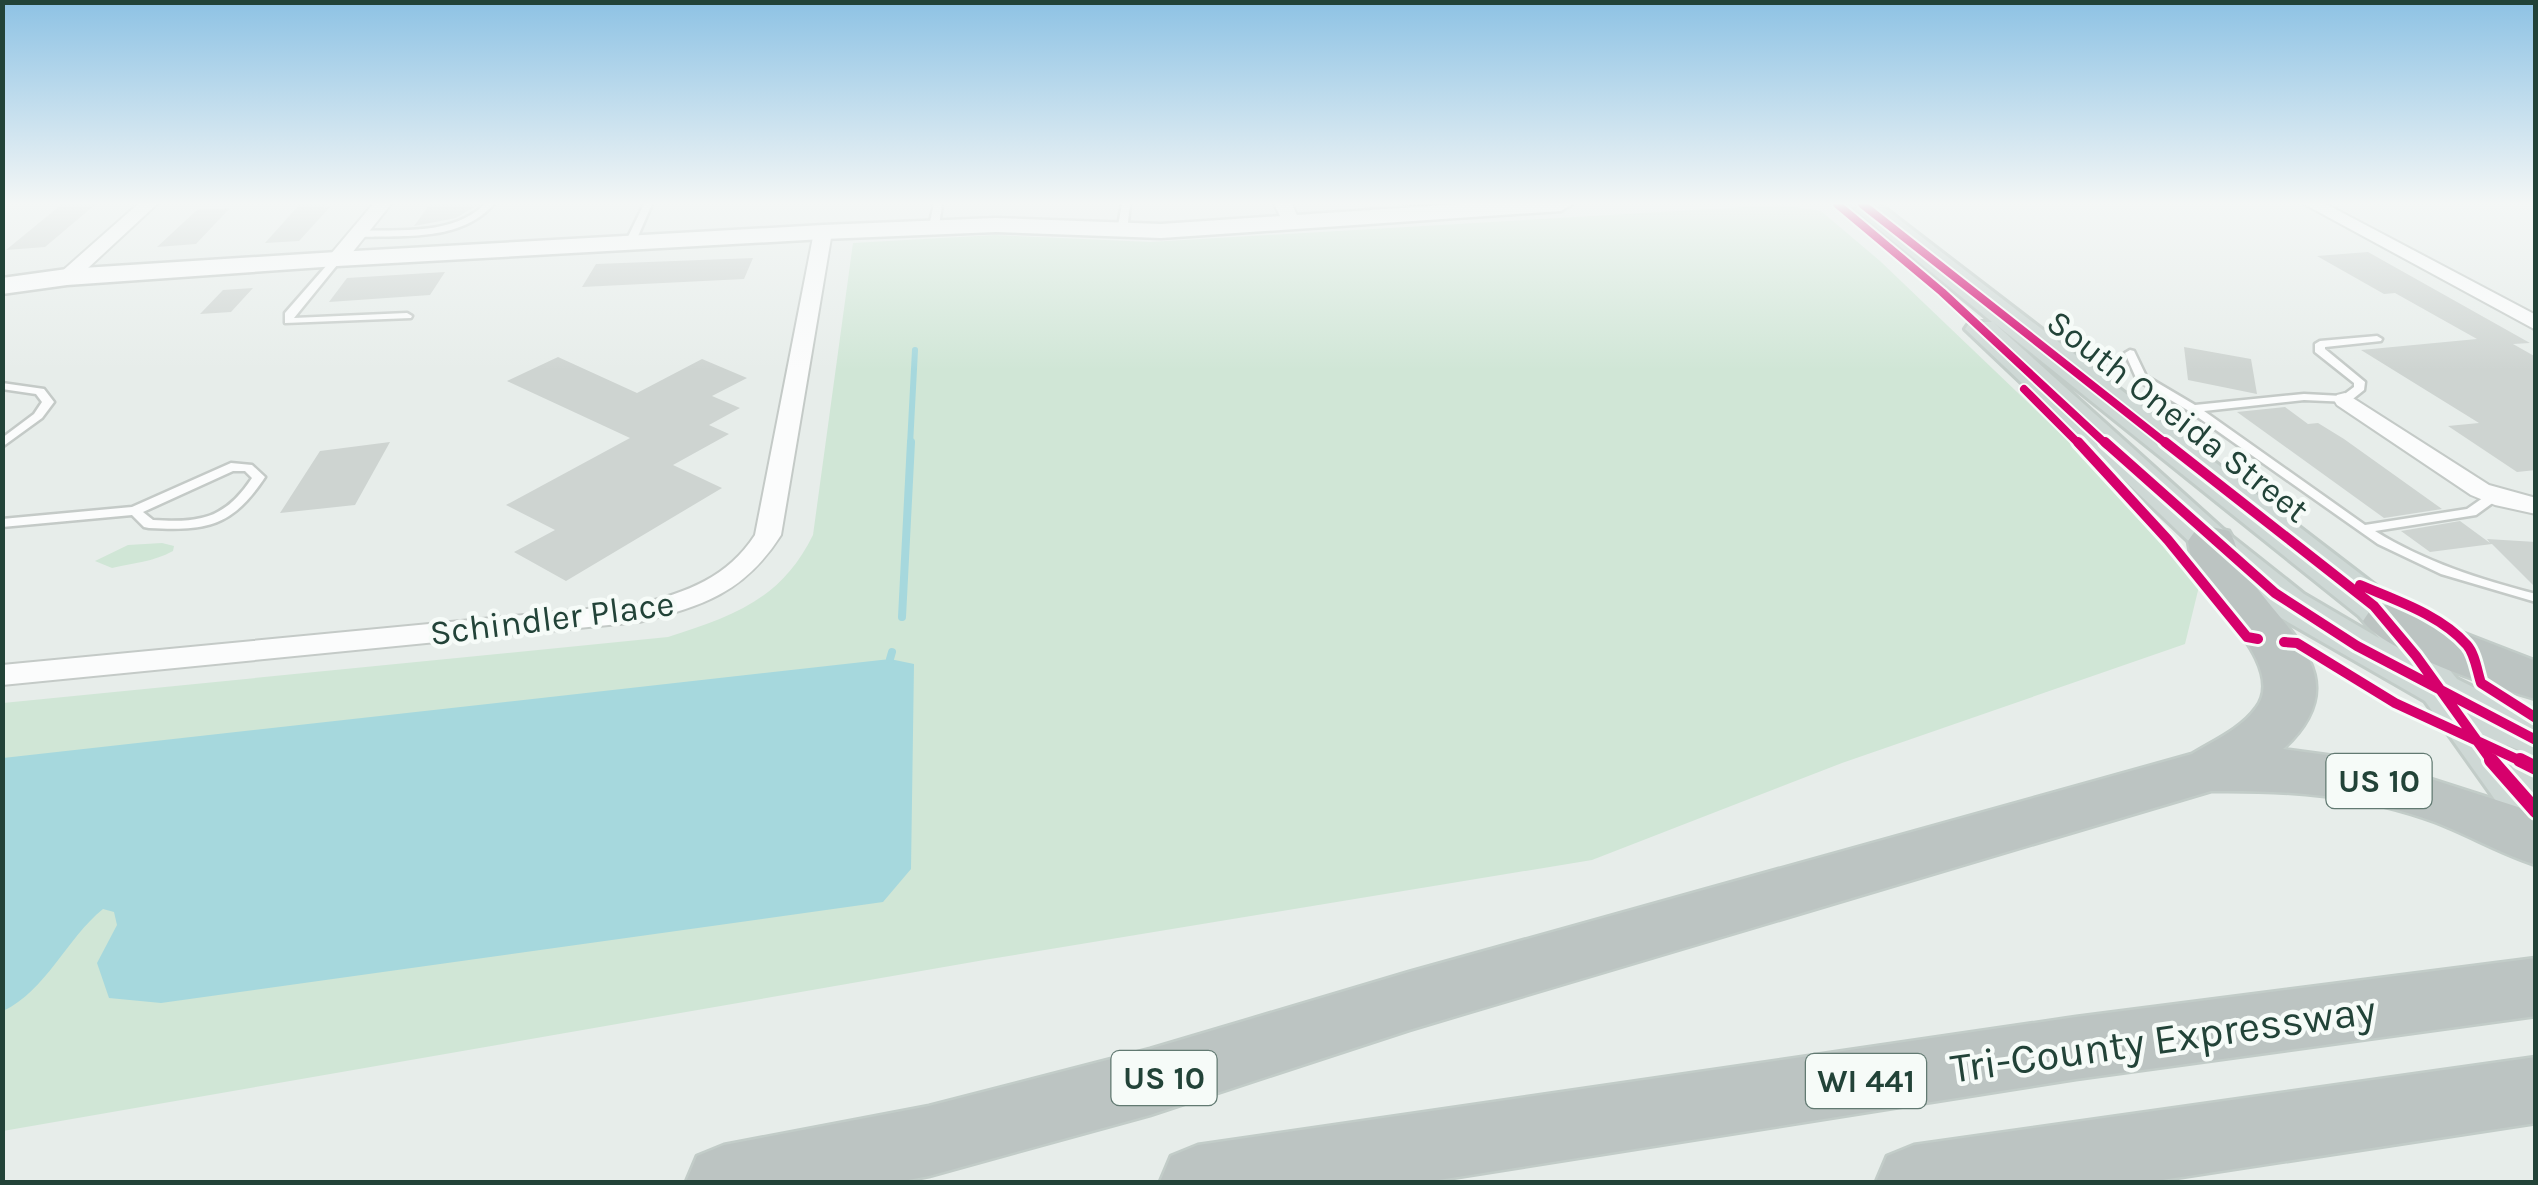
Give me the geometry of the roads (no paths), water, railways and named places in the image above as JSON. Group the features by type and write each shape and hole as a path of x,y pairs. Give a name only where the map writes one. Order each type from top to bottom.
{"highway":[{"path":"2211,770 2272,727 2288,698 2287,675 2279,651 2222,574 2212,541"},
{"path":"2389,621 2473,660 2536,681"},
{"name":"US 10","path":"724,1182 929,1141 1150,1082 1409,1002 2211,770 2300,769 2387,783 2456,804 2536,842"},
{"name":"Tri-County Expressway","path":"1198,1182 2076,1048 2536,988"},
{"path":"1914,1182 2536,1090"}],"main road":[{"name":"South Oneida Street","path":"1903,259 2212,541 2303,614 2536,740"},
{"name":"South Oneida Street","path":"1933,259 2355,590 2389,621 2494,765 2536,811"}],"street":[{"path":"67,278 87,259"},
{"path":"2,286 349,259"},
{"name":"Schindler Place","path":"2,674 639,613 688,602 728,583 754,560 768,536 818,259"},
{"path":"2417,259 2533,321"},
{"path":"2345,400 2494,496 2536,506"}],"lane":[{"path":"337,260 289,315 289,322 407,316"},
{"path":"2194,409 2304,397 2345,400 2360,388 2359,382 2319,350 2320,344 2377,338"},
{"path":"2130,353 2140,378 2194,409 2400,554 2475,583 2536,598"},
{"path":"2,386 40,391 48,402 38,416 2,444"},
{"path":"2,523 135,511 231,468 248,468 259,477 232,514 207,523 149,524 135,511"},
{"path":"2363,528 2471,512 2494,496"}],"water":[{"path":"890,659 914,664 911,869 883,902 161,1003 109,998 97,963 117,925 114,912 103,909 32,991 3,1011 3,758"}],"waterway":[{"path":"910,445 915,350"},
{"path":"902,617 911,442"},
{"path":"890,659 892,652"}]}
